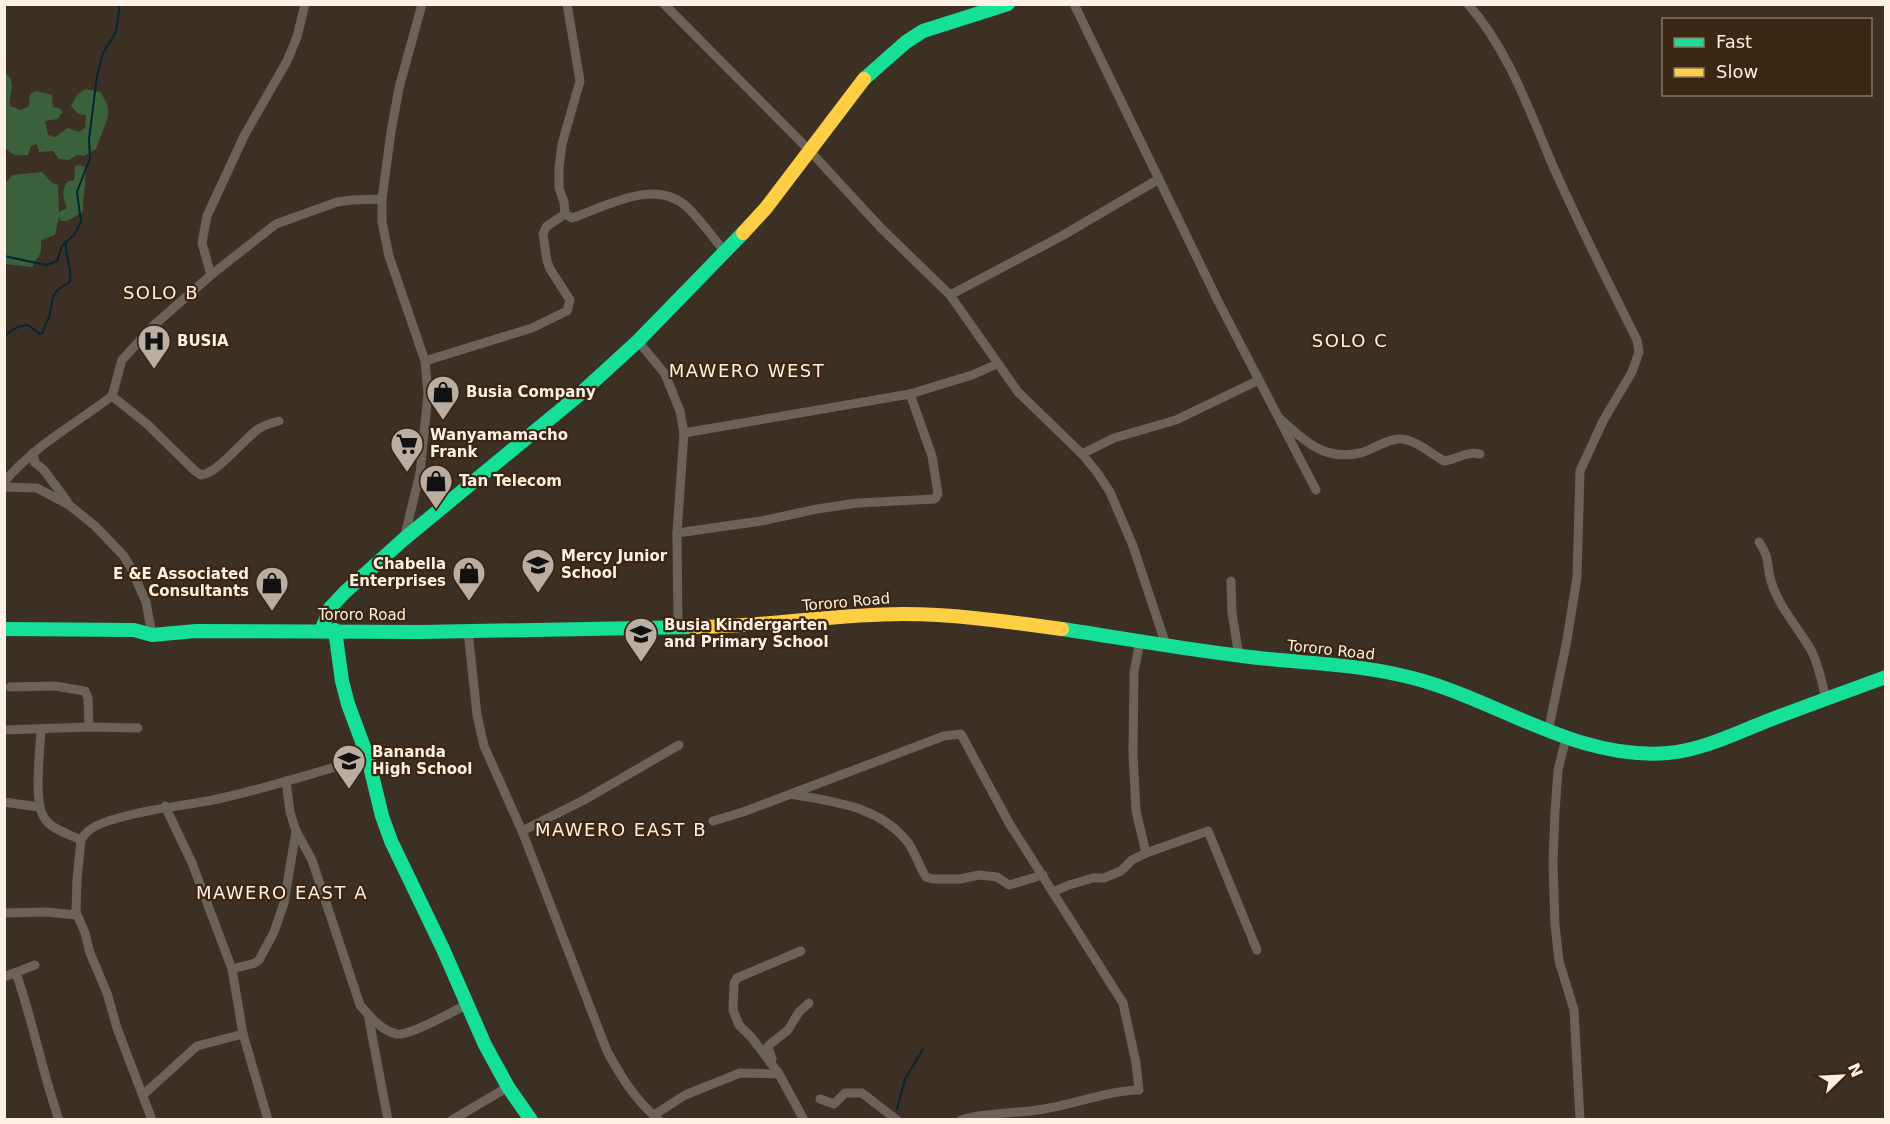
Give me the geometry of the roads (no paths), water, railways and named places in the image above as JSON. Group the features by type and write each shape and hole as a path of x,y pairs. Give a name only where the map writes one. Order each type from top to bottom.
{"main road":[{"path":"531,1119 508,1088 484,1045 391,841 382,816 368,758 345,693 328,630 327,614 335,601 404,539 580,394 638,341 726,253 766,208 808,149 866,77 906,42 923,31 1008,4"},
{"name":"Tororo Road","path":"4,629 134,630 152,635 196,631 468,631 747,626 846,616 907,614 976,619 1239,656 1379,671 1405,676 1480,700 1566,738 1614,750 1665,753 1711,742 1886,676"}],"street":[{"path":"210,275 202,243 207,216 244,136 287,61 297,37 305,4"},
{"path":"404,539 420,473 428,394 425,361 389,256 382,222 382,200 399,88 422,4"},
{"path":"565,214 559,188 559,168 562,144 580,81 567,4"},
{"path":"664,4 808,149 881,228 950,295 997,364 1033,409 1082,454 1106,486 1122,519 1140,565 1166,645"},
{"path":"1074,4 1218,301 1316,490"},
{"path":"1468,4 1495,38 1520,87 1596,260 1637,340 1639,352 1632,372 1604,421 1580,471 1577,577 1548,732"},
{"path":"950,295 1060,237 1159,179"},
{"path":"565,214 572,218 623,198 660,194 673,197 686,206 726,253"},
{"path":"4,482 21,462 112,396 122,360 153,326 210,275 276,224 337,202 382,200"},
{"path":"425,361 532,328 567,311 570,300 550,269 543,234 546,227 565,214"},
{"path":"638,341 665,374 680,411 684,432 677,533 678,627"},
{"path":"684,432 910,394 972,375 997,364"},
{"path":"1082,454 1114,438 1176,420 1259,380"},
{"path":"677,533 761,521 827,507 935,498 938,494 932,456 910,394"},
{"path":"112,396 147,424 201,475 207,474 216,467 259,428 279,421"},
{"path":"1276,415 1313,447 1329,454 1360,453 1399,439 1420,445 1444,461 1454,460 1467,453 1480,454"},
{"path":"33,453 35,463 43,470 69,505"},
{"path":"4,487 38,488 69,505 94,525 123,555 130,566 146,602 152,635"},
{"path":"1759,542 1769,563 1770,581 1818,666 1826,699"},
{"path":"1231,580 1232,613 1239,656"},
{"path":"468,631 472,682 480,734 522,831 607,1051 636,1098 657,1117 685,1095 702,1090 719,1080 740,1073 779,1074"},
{"path":"1140,641 1134,672 1133,754 1136,811 1146,853"},
{"path":"9,687 55,686 85,692 88,698 88,727"},
{"path":"4,730 138,728"},
{"path":"41,730 39,807 45,819 54,827 81,840"},
{"path":"713,821 743,812 944,736 961,734 1009,823 1123,1003 1136,1063 1139,1090 1119,1091 1045,1109 961,1119"},
{"path":"1566,738 1558,770 1553,862 1559,961 1574,1010 1580,1119"},
{"path":"522,831 584,800 679,745"},
{"path":"152,1119 77,915 77,880 81,840 89,829 116,818 165,806 195,804 245,793 368,758"},
{"path":"286,781 290,812 296,831 312,860 360,1005 385,1030 402,1034 467,1004"},
{"path":"791,794 860,808 877,816 907,840 926,877 960,879 979,875 997,877 1009,885 1043,875"},
{"path":"4,802 39,807"},
{"path":"165,806 192,863 232,969 243,1034 268,1119"},
{"path":"232,969 259,960 273,932 284,903 296,831"},
{"path":"1053,892 1093,878 1104,878 1121,871 1132,860 1146,853 1208,831 1257,950"},
{"path":"4,913 46,912 77,915"},
{"path":"779,1074 753,1038 739,1025 733,1010 734,984 737,978 801,951"},
{"path":"4,977 35,966"},
{"path":"16,973 59,1119"},
{"path":"804,1119 779,1074 768,1051 768,1046 788,1030 799,1012 809,1003"},
{"path":"368,1014 388,1119"},
{"path":"144,1094 197,1046 243,1034"},
{"path":"452,1119 508,1088"},
{"path":"820,1099 834,1104 845,1093 862,1093 897,1119"}],"waterway":[{"path":"4,337 15,328 24,325 28,325 40,334 43,332 54,294 70,282 66,242 74,235 81,222 77,192 90,158 89,139 97,76 103,53 116,32 120,4"},
{"path":"4,256 46,265 57,261 65,243"},
{"path":"4,373 4,390"},
{"path":"897,1109 905,1079 923,1049"}],"place":[{"name":"BUSIA","path":"154,370"},
{"name":"Busia Company","path":"443,421"},
{"name":"Wanyamamacho Frank","path":"407,473"},
{"name":"Tan Telecom","path":"436,510"},
{"name":"Mercy Junior School","path":"538,594"},
{"name":"Chabella Enterprises","path":"469,602"},
{"name":"E &E Associated Consultants","path":"272,612"},
{"name":"Busia Kindergarten and Primary School","path":"641,663"},
{"name":"Bananda High School","path":"349,790"}],"district":[{"name":"SOLO B","path":"161,292"},
{"name":"SOLO C","path":"1350,340"},
{"name":"MAWERO WEST","path":"747,370"},
{"name":"MAWERO EAST B","path":"621,829"},
{"name":"MAWERO EAST A","path":"282,892"}]}
